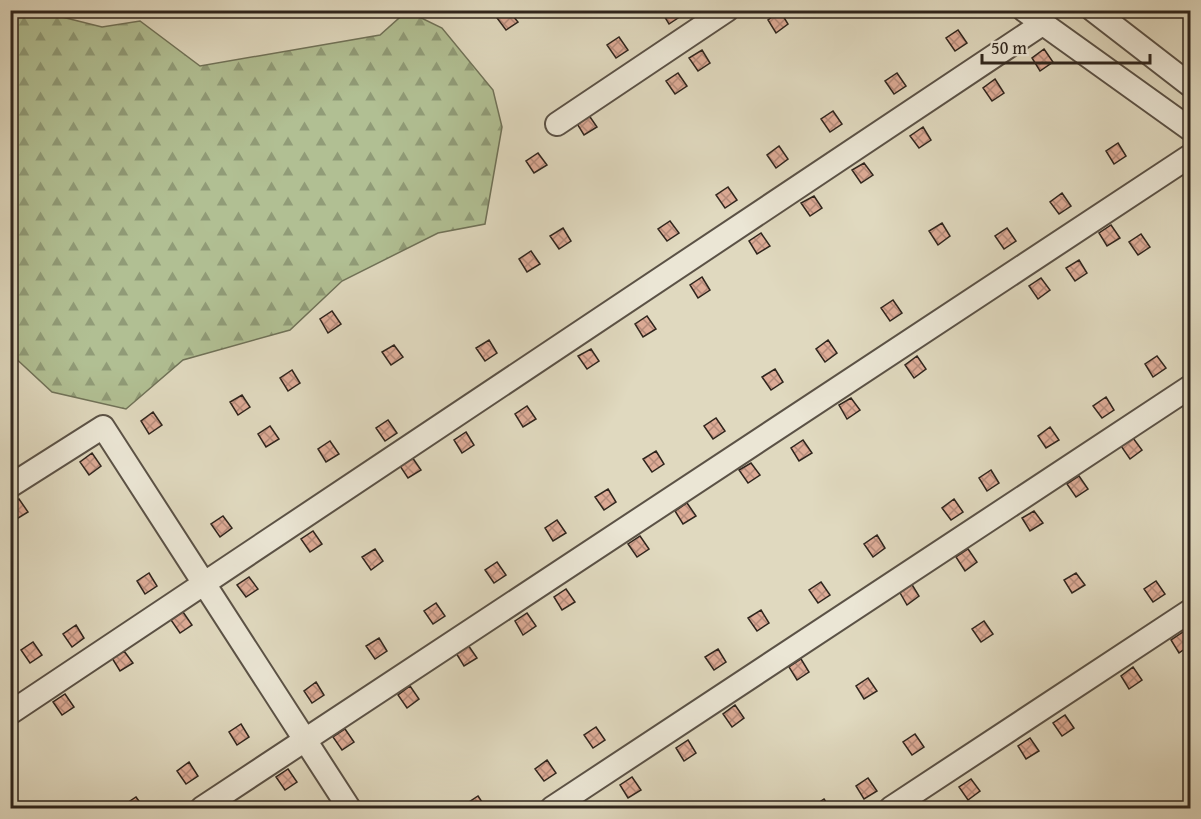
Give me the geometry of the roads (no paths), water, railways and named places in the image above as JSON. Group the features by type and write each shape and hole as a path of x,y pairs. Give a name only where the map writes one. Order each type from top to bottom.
{"street":[{"path":"557,124 727,10"},
{"path":"1093,10 1191,85"},
{"path":"10,713 203,585 1033,17 1191,129"},
{"path":"202,808 1191,156"},
{"path":"552,808 1191,387"},
{"path":"10,486 103,427 349,808"},
{"path":"891,808 1191,611"}]}
